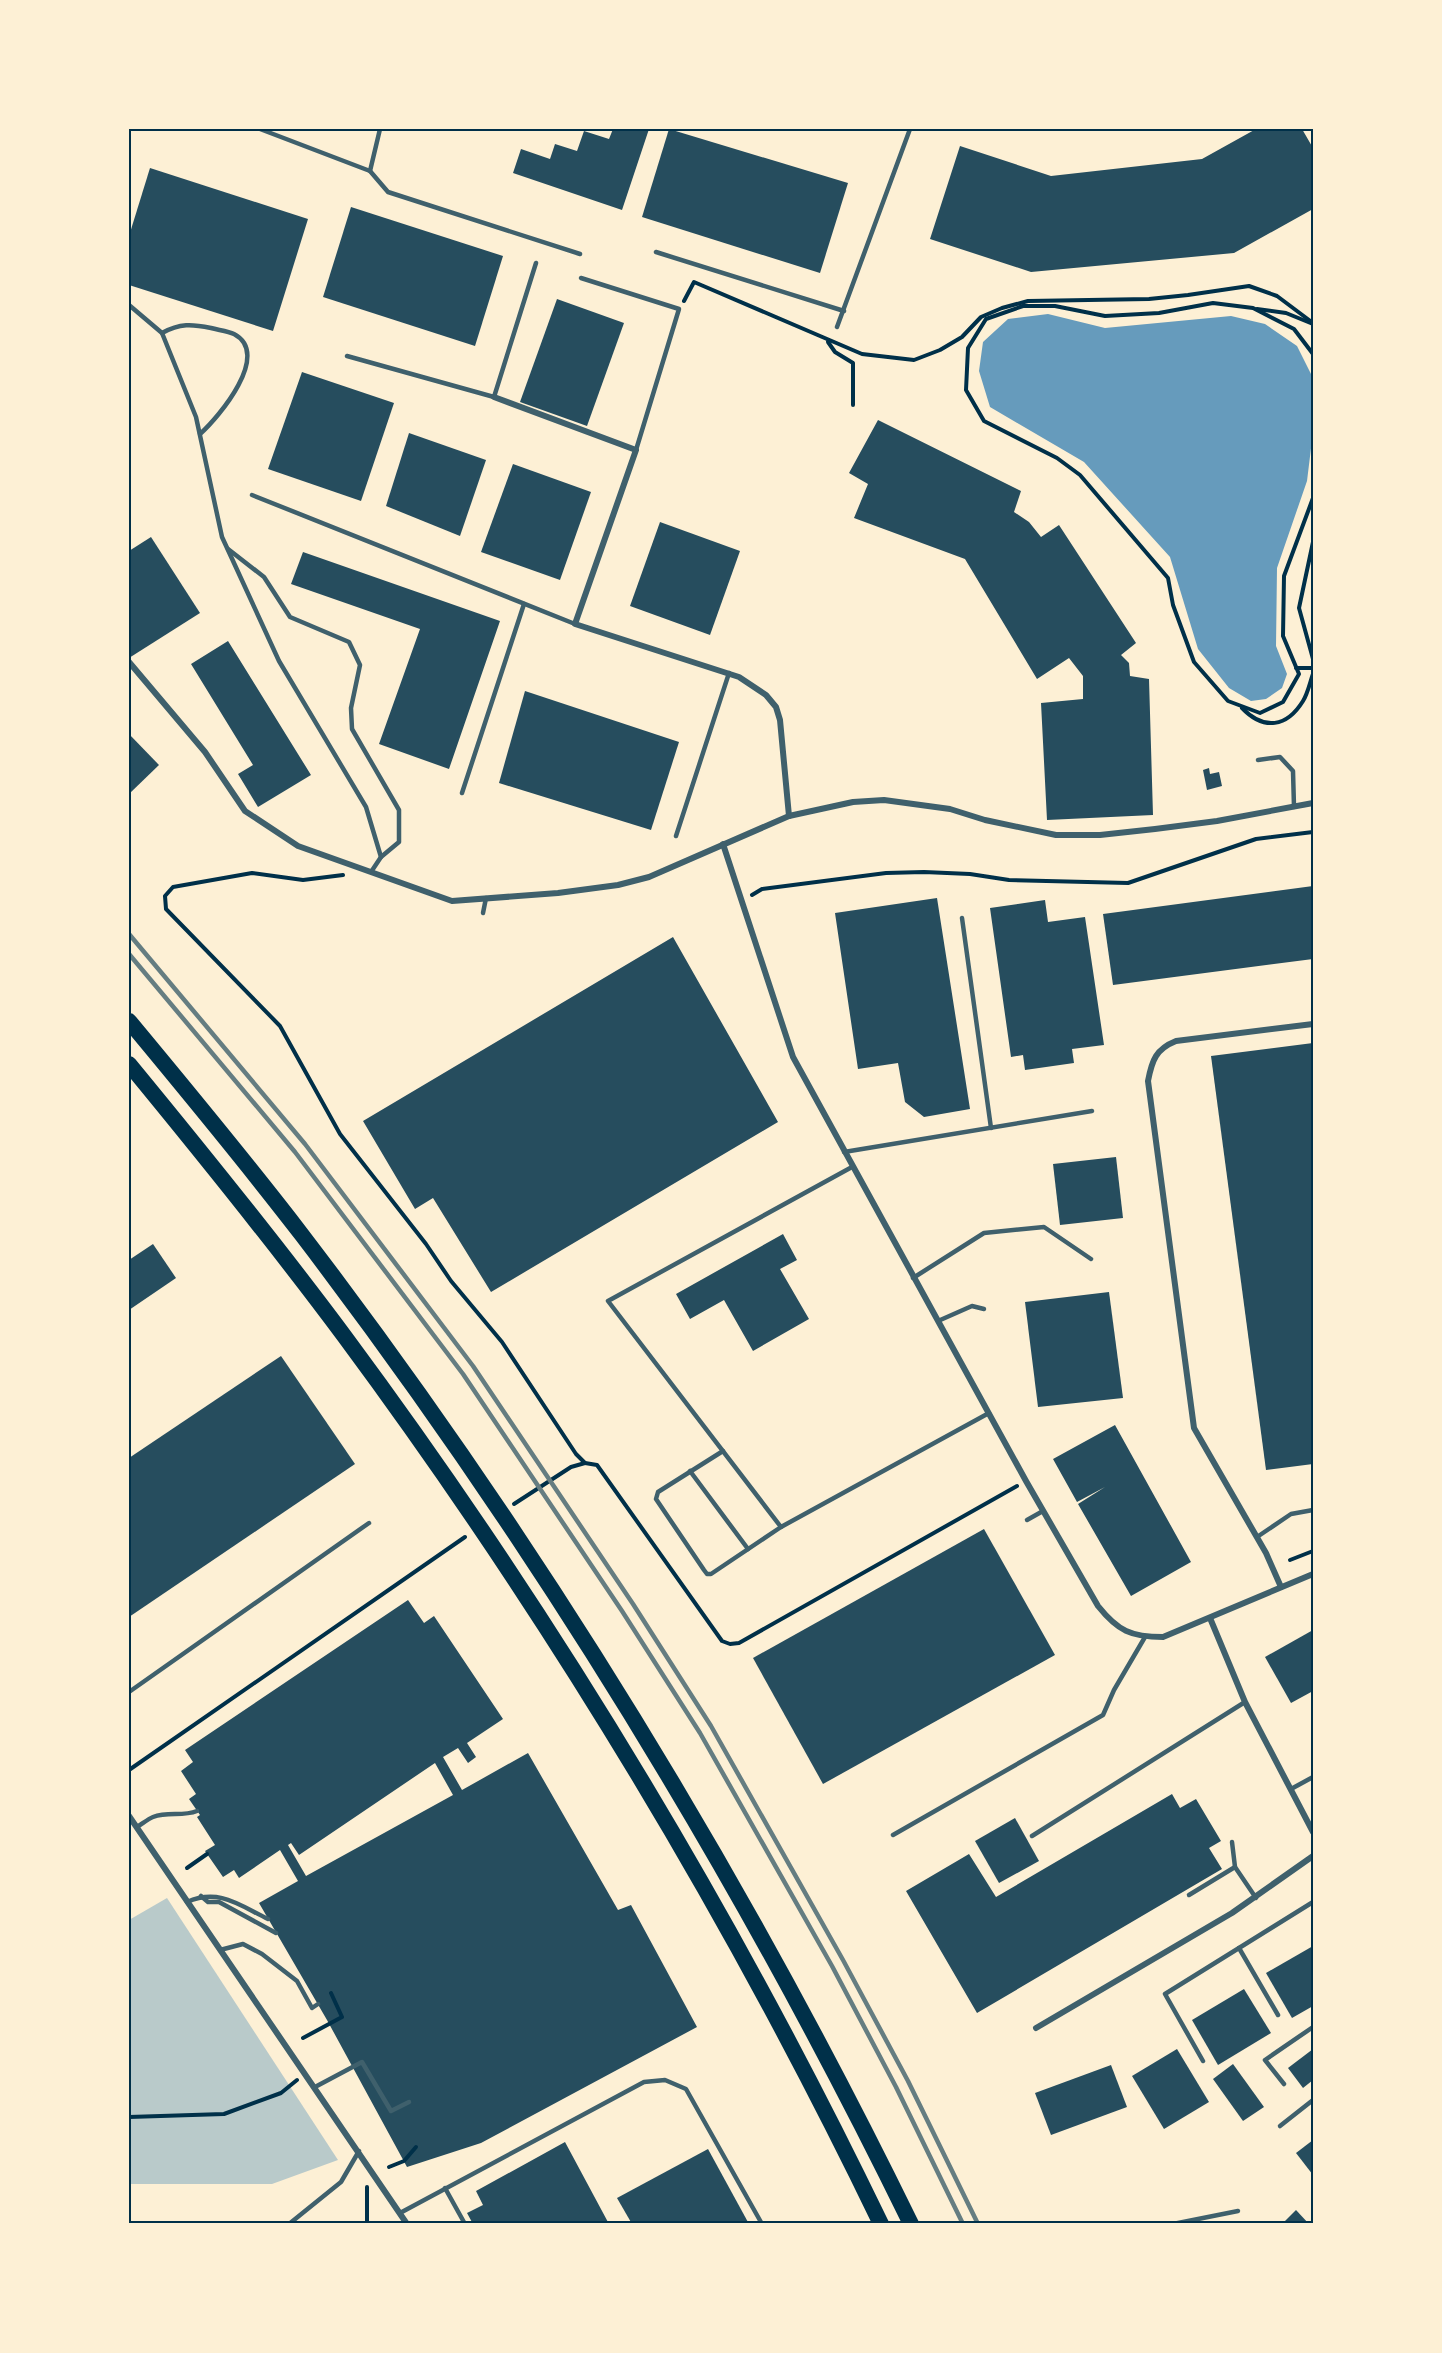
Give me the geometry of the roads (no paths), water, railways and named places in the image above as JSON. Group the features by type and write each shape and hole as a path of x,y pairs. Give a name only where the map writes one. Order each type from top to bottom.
{"highway":[{"path":"129,1021 302,1234 443,1428 591,1649 716,1858 797,2001 870,2139 911,2224"},
{"path":"129,1064 339,1329 462,1503 589,1695 694,1872 806,2074 881,2224"}],"street":[{"path":"494,397 636,450 575,624 729,673 755,686 766,695 776,707 780,720 789,816"},
{"path":"129,662 205,752 245,811 298,846 452,901 558,893 618,885 649,877 789,816 853,802 884,800 950,809 985,820 1056,835 1100,835 1217,821 1313,803"},
{"path":"723,844 793,1057 1043,1511 1089,1592 1111,1622 1122,1630 1145,1637 1163,1637 1313,1574"},
{"path":"1281,1587 1257,1537 1194,1428 1148,1081 1154,1059 1162,1046 1176,1041 1313,1024"},
{"path":"1210,1618 1245,1702 1313,1832"},
{"path":"129,1816 407,2224"},
{"path":"1036,2028 1256,1898 1313,1856"}],"lane":[{"path":"260,129 370,171 388,192 580,254"},
{"path":"370,171 380,129"},
{"path":"837,327 910,129"},
{"path":"656,252 844,311"},
{"path":"347,356 494,397 536,262"},
{"path":"581,278 679,309 636,450"},
{"path":"129,305 162,333 196,417 226,547 279,661 366,807 381,856"},
{"path":"162,333 176,325 192,324 235,334 249,356 247,368 216,420 200,434"},
{"path":"252,495 575,624"},
{"path":"226,547 264,577 290,617 349,642 360,665 351,708 352,729 399,810 399,842 381,856 371,872"},
{"path":"462,793 524,604"},
{"path":"676,836 729,673"},
{"path":"1258,760 1280,757 1293,771 1294,807"},
{"path":"483,913 486,898"},
{"path":"962,918 991,1128"},
{"path":"844,1152 1092,1111"},
{"path":"781,1527 608,1301 852,1167"},
{"path":"914,1278 984,1233 1044,1227 1091,1259"},
{"path":"938,1321 972,1306 984,1309"},
{"path":"723,1450 658,1492 656,1499 707,1574 711,1574 781,1527 989,1413"},
{"path":"690,1471 748,1549"},
{"path":"1257,1537 1291,1514 1313,1510"},
{"path":"1027,1520 1043,1511"},
{"path":"129,1692 369,1523"},
{"path":"893,1835 1103,1715 1114,1690 1145,1637"},
{"path":"1032,1836 1245,1702"},
{"path":"1291,1789 1313,1777"},
{"path":"137,1827 152,1817 186,1815 197,1811"},
{"path":"1232,1842 1235,1867 1256,1898"},
{"path":"1189,1895 1235,1867"},
{"path":"187,1902 201,1896 218,1896 268,1918"},
{"path":"201,1896 207,1902 219,1902 276,1933"},
{"path":"1203,2061 1165,1994 1313,1902"},
{"path":"220,1950 243,1944 262,1954 297,1981 312,2008 318,2004"},
{"path":"1239,1948 1278,2015"},
{"path":"1284,2084 1265,2060 1313,2027"},
{"path":"315,2087 362,2062 391,2111 409,2102"},
{"path":"400,2213 644,2082 665,2080 686,2089 762,2224"},
{"path":"1280,2126 1313,2100"},
{"path":"289,2224 341,2182 359,2151"},
{"path":"445,2188 465,2224"},
{"path":"1173,2224 1238,2211"}],"water":[{"path":"1048,314 1105,328 1231,316 1265,324 1297,346 1313,378 1313,432 1307,481 1277,568 1276,646 1287,674 1282,688 1266,699 1251,701 1229,688 1198,649 1170,557 1084,462 990,407 979,371 983,342 1008,319"}],"railway":[{"path":"129,934 305,1144 473,1366 633,1604 711,1726 843,1960 908,2081 978,2224"},
{"path":"129,954 295,1152 463,1374 622,1611 700,1733 832,1966 896,2087 963,2224"}]}
